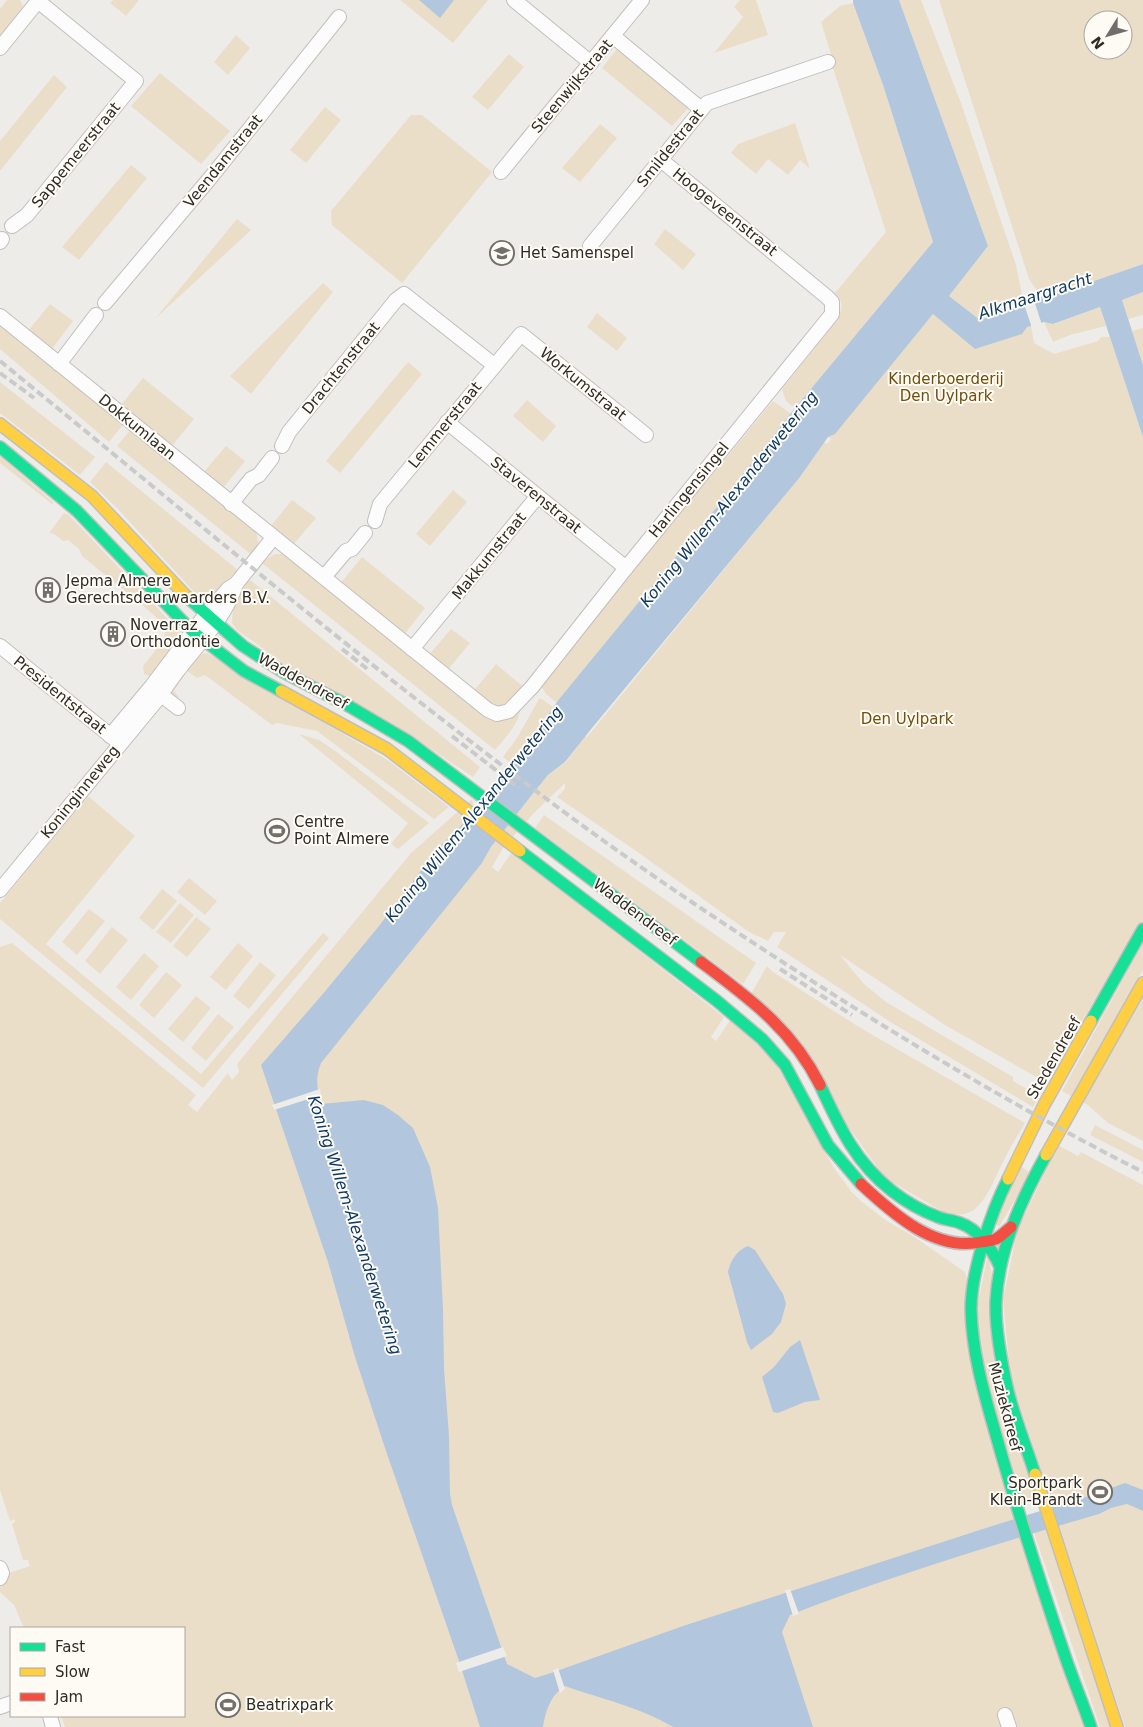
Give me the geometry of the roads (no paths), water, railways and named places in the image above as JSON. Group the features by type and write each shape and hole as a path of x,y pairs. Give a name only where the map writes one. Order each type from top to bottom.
{"main road":[{"name":"Waddendreef","path":"0,424 92,496 160,570 211,619 243,646 283,672 347,705 408,741 756,1005 787,1033 803,1054 816,1076 843,1135 867,1167 899,1196 943,1220 961,1223 976,1234 995,1255 1000,1267"},
{"name":"Waddendreef","path":"0,447 77,511 197,635 244,671 387,749 717,1001 760,1036 777,1053 795,1081 809,1111 828,1144 859,1183 897,1216 938,1238 954,1244"},
{"name":"Stedendreef","path":"995,1204 1044,1105 1143,929"},
{"path":"1000,1267 1011,1226 1025,1192 1143,983"},
{"path":"961,1223 995,1204"},
{"name":"Muziekdreef","path":"995,1204 975,1275 971,1307 973,1346 980,1379 1014,1497 1067,1661 1078,1685 1092,1727"},
{"path":"954,1244 983,1242 995,1239 1011,1226"},
{"path":"954,1244 965,1256 975,1275"},
{"name":"Muziekdreef","path":"1000,1267 996,1301 997,1327 1008,1391 1117,1727"}],"street":[{"path":"514,0 591,63"},
{"name":"Steenwijkstraat","path":"501,172 642,0"},
{"path":"0,48 45,2"},
{"name":"Sappemeerstraat","path":"12,226 27,215 136,80 45,2"},
{"name":"Veendamstraat","path":"105,303 211,177 339,17"},
{"path":"613,36 701,109"},
{"name":"Smildestraat","path":"590,246 707,103 828,62"},
{"name":"Hoogeveenstraat","path":"661,160 789,264"},
{"name":"Harlingensingel","path":"496,714 509,712 516,705 832,314 832,302 789,264"},
{"name":"Drachtenstraat","path":"282,446 289,432 396,300 404,294 494,365"},
{"path":"59,364 96,315"},
{"name":"Dokkumlaan","path":"0,316 273,538 488,710 496,714"},
{"name":"Lemmerstraat","path":"375,521 380,504 521,334"},
{"name":"Workumstraat","path":"521,334 646,435"},
{"name":"Staverenstraat","path":"447,422 626,568"},
{"path":"231,504 251,479 259,475 272,458"},
{"name":"Makkumstraat","path":"412,648 537,497"},
{"path":"324,577 365,533"},
{"path":"197,635 231,600 236,584 273,538"},
{"name":"Koninginneweg","path":"0,890 115,740 156,691 170,679 197,635"},
{"name":"Presidentstraat","path":"0,646 115,740"},
{"path":"156,691 178,708"},
{"path":"0,1568 2,1574 0,1578"}],"water":[{"path":"419,0 454,0 440,18"},
{"path":"853,0 899,0 988,246 949,296 980,320 1014,308 1019,301 1037,295 1045,298 1143,264 1143,292 1122,300 1143,365 1143,437 1100,307 1053,324 1044,322 1027,327 1022,334 975,349 933,314 835,434 828,437 800,477 565,762 548,775 535,791 491,847 482,863 321,1063 317,1078 318,1093 321,1104 364,1100 383,1105 413,1128 430,1167 438,1208 450,1494 452,1505 507,1664 535,1678 683,1626 1125,1483 1143,1490 1143,1511 1127,1504 1111,1508 1099,1514 905,1574 790,1615 782,1632 813,1727 673,1727 634,1709 565,1686 552,1699 543,1727 480,1727 386,1451 355,1357 328,1262 261,1065 379,926 438,848 467,820 512,764 560,698 717,507 795,408 933,242 883,85"},
{"path":"748,1246 755,1250 783,1294 786,1304 781,1322 772,1334 751,1350 747,1342 728,1272 735,1256"},
{"path":"800,1340 820,1400 805,1402 778,1413 773,1412 762,1377 774,1367 790,1347"}],"railway":[{"path":"0,361 403,689 611,846 757,945 907,1040 1024,1109 1143,1172"},
{"path":"0,373 34,398"},
{"path":"342,649 370,671"},
{"path":"452,736 519,788"},
{"path":"780,969 852,1015"}],"place":[{"name":"Het Samenspel","path":"502,253"},
{"name":"Jepma Almere Gerechtsdeurwaarders B.V.","path":"48,590"},
{"name":"Noverraz Orthodontie","path":"113,634"},
{"name":"Centre Point Almere","path":"277,831"},
{"name":"Sportpark Klein-Brandt","path":"1100,1492"},
{"name":"Beatrixpark","path":"228,1705"}],"water label":[{"name":"Alkmaargracht","path":"1035,296"},
{"name":"Koning Willem-Alexanderwetering","path":"729,499"},
{"name":"Koning Willem-Alexanderwetering","path":"474,814"},
{"name":"Koning Willem-Alexanderwetering","path":"355,1225"}],"park label":[{"name":"Kinderboerderij Den Uylpark","path":"946,388"},
{"name":"Den Uylpark","path":"907,719"}]}
